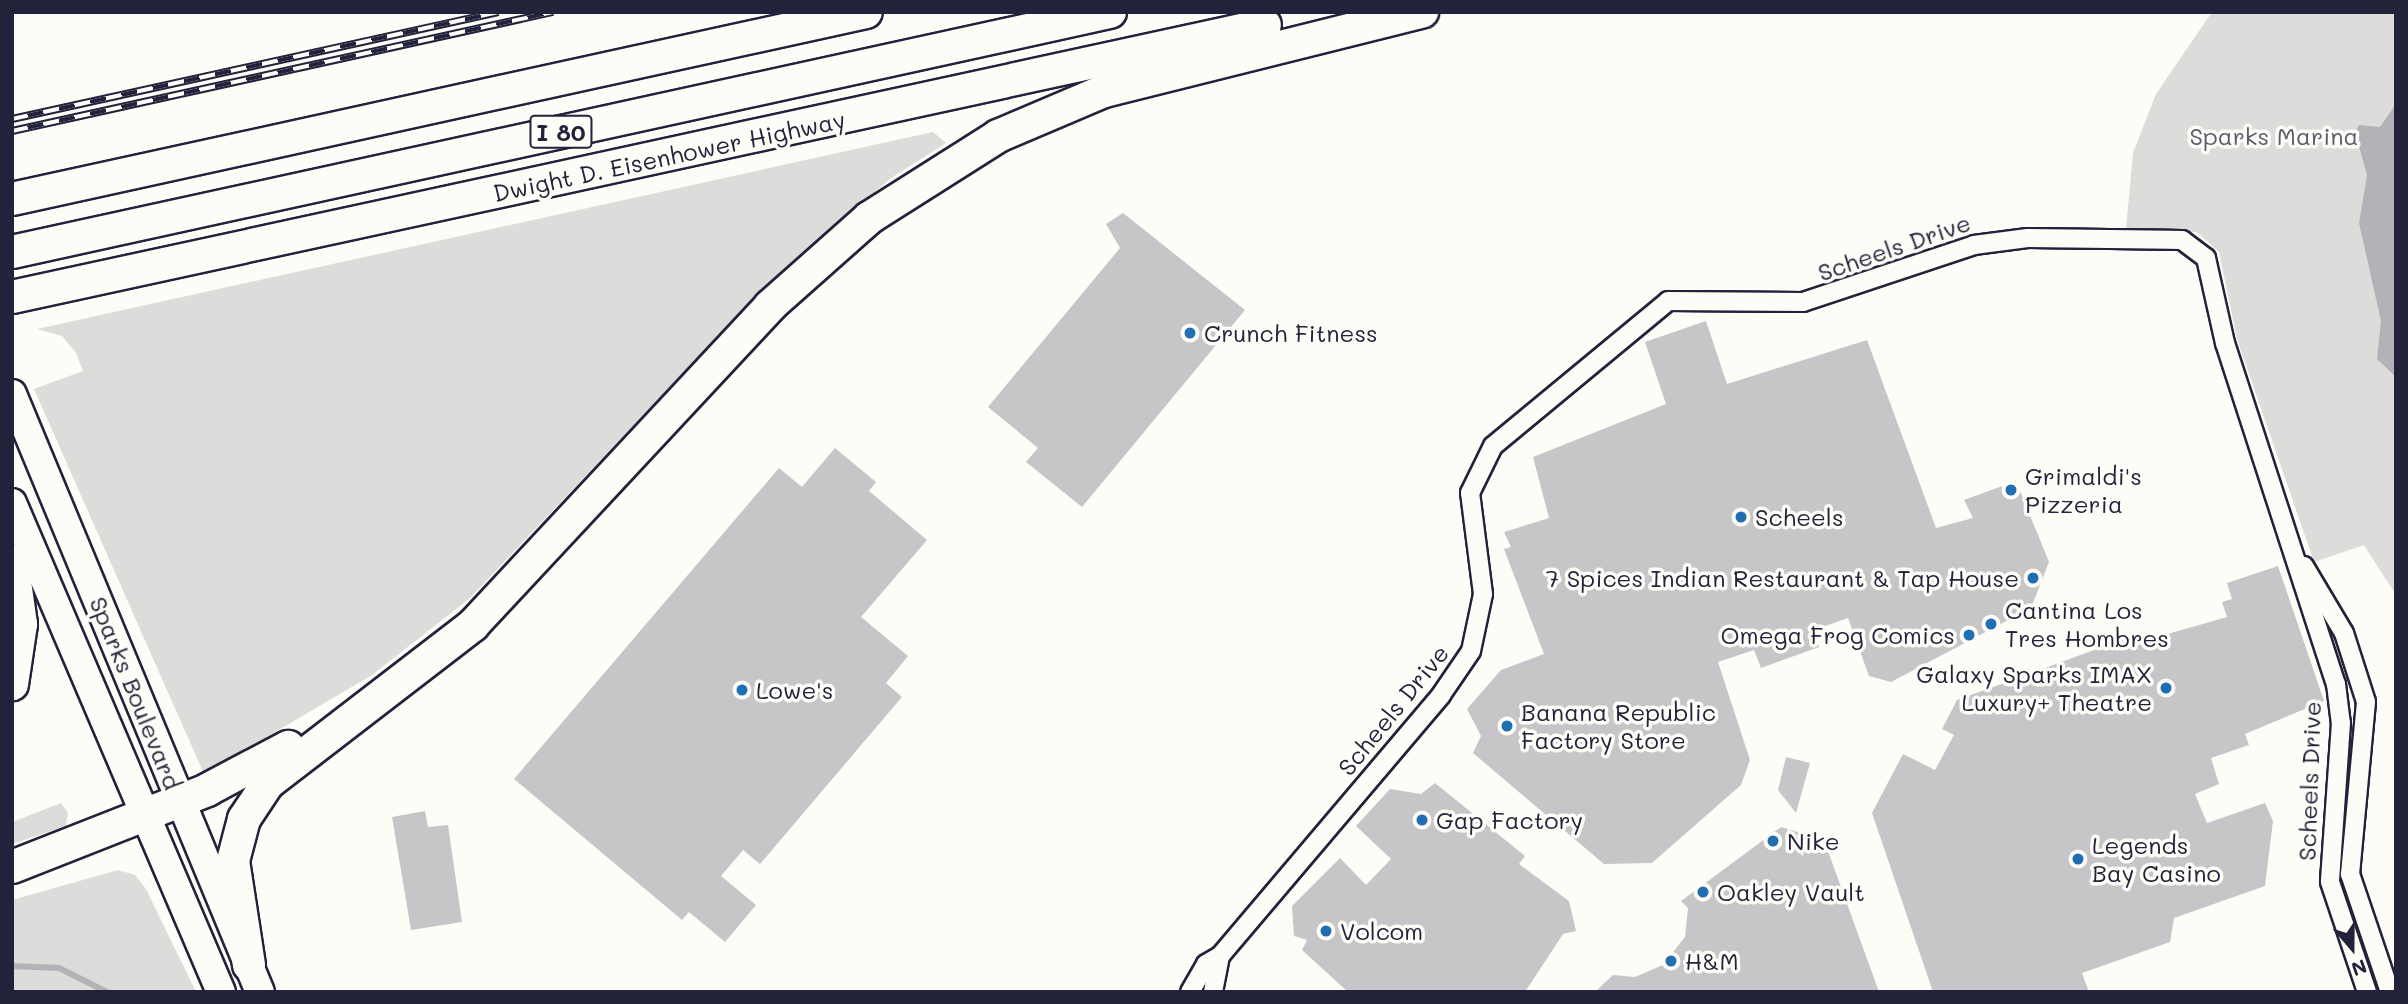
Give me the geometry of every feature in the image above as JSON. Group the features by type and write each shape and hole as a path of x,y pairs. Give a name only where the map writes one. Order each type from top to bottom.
{"highway":[{"path":"12,199 866,12"},
{"name":"Dwight D. Eisenhower Highway","path":"12,252 1110,12"},
{"name":"Dwight D. Eisenhower Highway","path":"12,297 1324,12"},
{"path":"254,978 234,884 244,820 282,768 392,687 516,582 793,283 906,191 998,136 1104,91 1422,12"},
{"path":"12,311 192,271 311,234"},
{"path":"12,560 21,624 12,684"},
{"path":"12,867 181,802 392,687"}],"main road":[{"name":"Sparks Boulevard","path":"12,395 254,978"},
{"name":"Sparks Boulevard","path":"12,503 221,992"}],"street":[{"name":"Scheels Drive","path":"1190,992 1206,964 1220,956 1471,651 1483,594 1469,493 1484,457 1668,301 1804,302 1989,241 2182,240 2206,258 2225,343 2297,552 2340,713 2328,860 2333,894 2367,992"},
{"path":"2297,552 2344,633 2366,702 2350,874 2390,992"},
{"path":"2333,894 2344,902 2377,992"},
{"name":"Scheels Drive","path":"1213,992 1220,956"}],"green space":[{"name":"Sparks Marina","path":"2212,12 2396,12 2396,595 2364,545 2314,562 2237,339 2219,252 2197,232 2126,229 2133,153 2156,94"},
{"path":"933,132 946,143 891,178 766,285 469,599 372,675 204,774 34,389 83,371 76,353 62,336 37,329"},
{"path":"61,803 68,813 66,826 12,844 12,822"},
{"path":"118,870 135,875 146,889 196,992 12,992 12,900"}],"shaded area":[{"path":"2396,104 2396,377 2377,359 2381,321 2359,223 2367,175 2355,132 2359,125 2380,127"}],"building":[{"path":"1123,213 1245,310 1082,507 1026,462 1038,448 988,407 1120,248 1106,224"},
{"path":"1706,321 1727,384 1867,340 1936,528 1973,518 1964,500 2016,481 2049,562 2031,608 1891,682 1869,676 1848,618 1814,630 1819,647 1761,668 1754,650 1718,662 1750,760 1741,785 1652,863 1604,864 1473,753 1481,736 1467,709 1501,670 1544,654 1504,549 1511,547 1504,532 1549,518 1533,457 1666,404 1645,342"},
{"name":"Lowe's","path":"835,448 876,482 869,491 927,540 861,617 908,656 886,683 902,697 760,864 743,850 721,876 756,905 725,942 689,912 682,920 514,779 779,468 802,487"},
{"path":"2278,566 2324,701 2245,734 2249,745 2211,758 2219,784 2195,794 2207,823 2265,803 2273,821 2265,886 2174,918 2170,942 2082,973 2089,992 1933,992 1872,813 1903,754 1935,770 1954,735 1942,729 1957,700 2127,638 2129,645 2227,617 2222,602 2232,599 2227,583"},
{"path":"1786,757 1810,763 1796,813 1778,790"},
{"path":"1435,783 1525,856 1519,864 1569,901 1576,931 1563,934 1525,992 1348,992 1302,950 1307,940 1294,936 1292,906 1340,858 1366,885 1391,859 1356,826 1390,789 1421,794"},
{"path":"425,811 428,827 448,825 462,922 411,930 392,817"},
{"path":"1781,827 1824,840 1879,992 1595,992 1613,975 1635,977 1663,965 1685,937 1688,908 1681,901"}],"waterway":[{"path":"12,966 59,968 107,992"}],"railway":[{"path":"12,119 498,12"},
{"path":"12,131 553,12"}],"place":[{"name":"Crunch Fitness","path":"1190,333"},
{"name":"Grimaldi's Pizzeria","path":"2011,490"},
{"name":"Scheels","path":"1741,517"},
{"name":"7 Spices Indian Restaurant & Tap House","path":"2033,578"},
{"name":"Cantina Los Tres Hombres","path":"1991,624"},
{"name":"Omega Frog Comics","path":"1969,635"},
{"name":"Galaxy Sparks IMAX Luxury+ Theatre","path":"2166,688"},
{"name":"Lowe's","path":"742,690"},
{"name":"Banana Republic Factory Store","path":"1507,726"},
{"name":"Gap Factory","path":"1422,820"},
{"name":"Nike","path":"1773,841"},
{"name":"Legends Bay Casino","path":"2078,859"},
{"name":"Oakley Vault","path":"1703,892"},
{"name":"Volcom","path":"1326,931"},
{"name":"H&M","path":"1671,961"}]}
